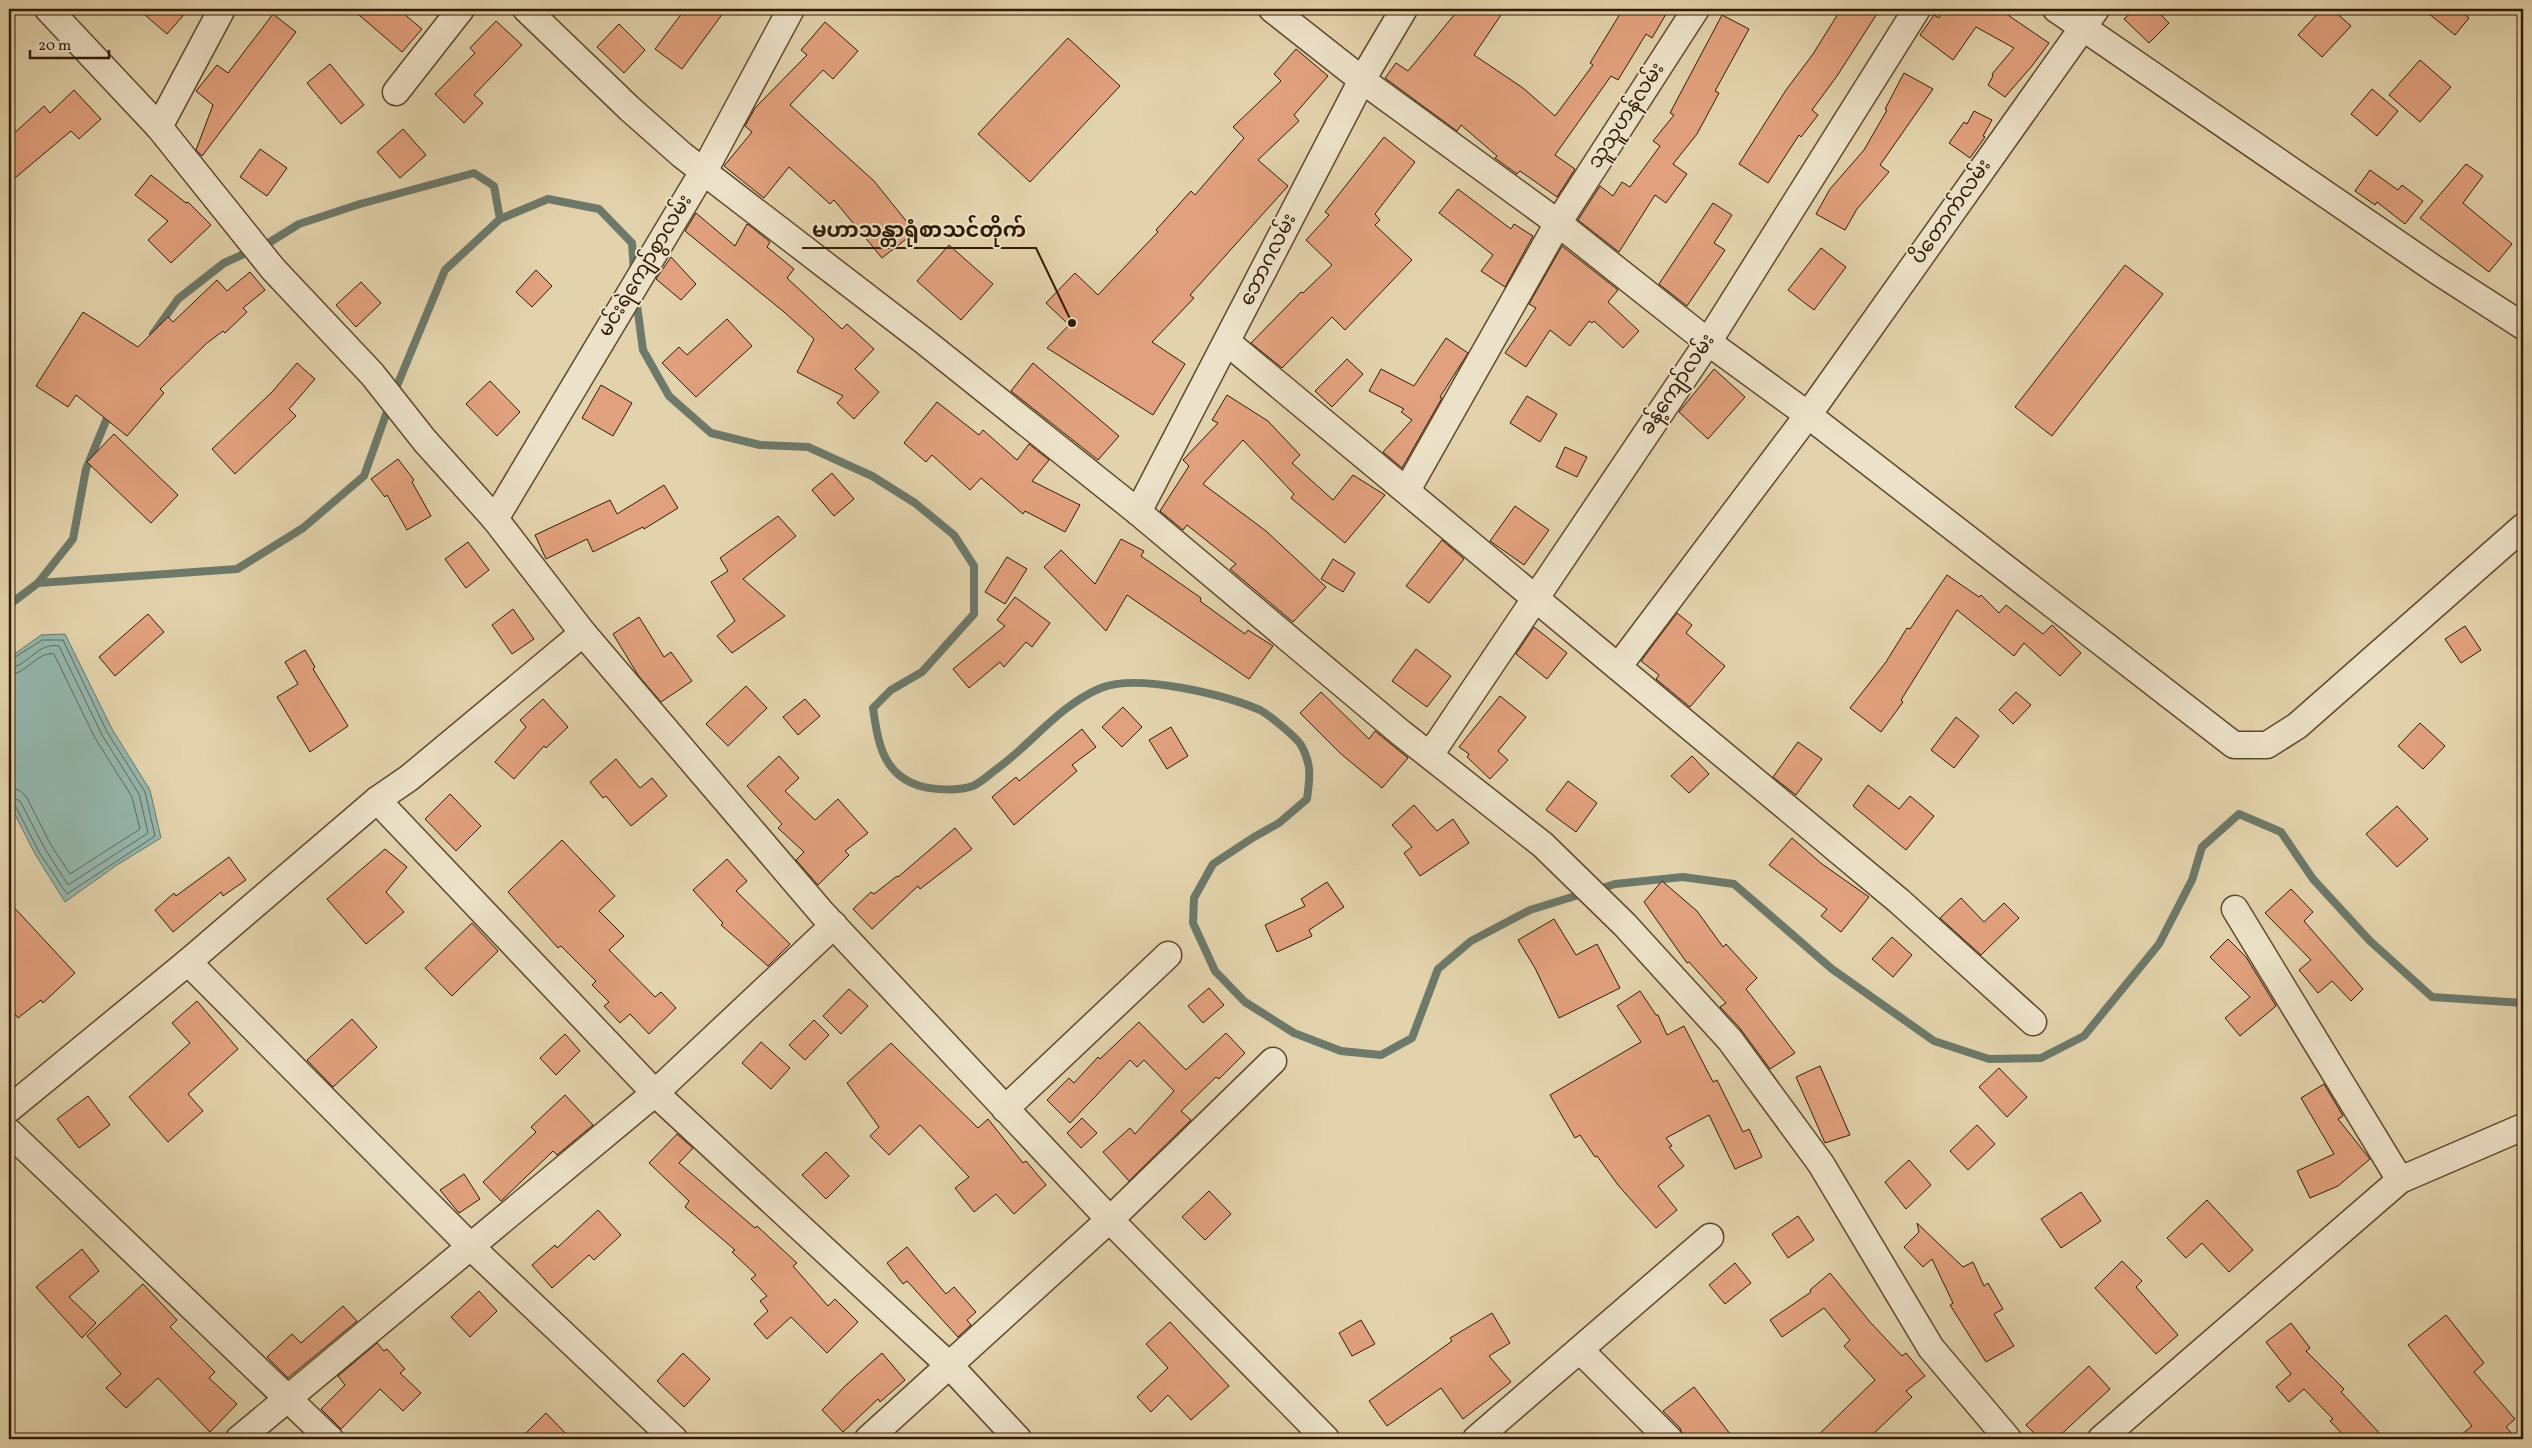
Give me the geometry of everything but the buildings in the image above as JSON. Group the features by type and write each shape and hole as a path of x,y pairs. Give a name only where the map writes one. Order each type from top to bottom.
{"street":[{"path":"48,9 159,127 274,269 372,374 425,441 495,519 583,633 834,924 1110,1220 1326,1439"},
{"path":"159,127 222,9"},
{"path":"396,92 461,9"},
{"path":"526,9 630,109 682,155 704,170 924,341 1138,512 1430,755 1543,844 1625,925 1730,1040 1822,1164 1931,1348 2008,1439"},
{"name":"မင်းရဲကျော်စွာလမ်း","path":"495,519 704,170 791,9"},
{"path":"1272,9 1362,80 1558,223 1708,342 1808,415 2234,745 2267,745 2297,726 2523,527"},
{"name":"ဘောဂလမ်း","path":"1138,512 1362,80 1404,9"},
{"name":"သူသူဟန်လမ်း","path":"1407,490 1558,223 1696,9"},
{"name":"ခန့်ကျော်လမ်း","path":"1430,755 1708,342 1917,9"},
{"path":"2056,9 2089,18 2428,265 2523,326"},
{"name":"ပိတောက်လမ်း","path":"1618,667 1808,415 2089,18"},
{"path":"1227,342 1536,597 1899,901 2032,1022"},
{"path":"9,1109 188,962 377,800 409,778 583,633"},
{"path":"377,800 656,1093 951,1367 1018,1439"},
{"path":"2235,909 2400,1180"},
{"path":"239,1439 472,1248 656,1093 834,924"},
{"path":"1005,1109 1168,955"},
{"path":"188,962 472,1248 674,1439"},
{"path":"868,1439 951,1367 1110,1220 1273,1061"},
{"path":"2101,1439 2400,1180 2523,1127"},
{"path":"9,1132 330,1439"},
{"path":"1476,1439 1710,1237"},
{"path":"1580,1350 1669,1439"}],"water":[{"path":"65,634 112,729 150,790 161,838 117,865 65,902 35,854 9,803 9,658 41,635"}],"waterway":[{"path":"153,334 178,299 224,263 270,242 299,224 360,204 474,173 494,186 500,219"},
{"path":"394,393 445,270 500,219 548,199 599,209 632,243 634,272"},
{"path":"636,298 643,350 669,396 711,433 760,445 808,447 872,476 915,503 954,535 974,566 974,614 922,672 891,690 873,708 877,733 884,756 890,766 908,781 920,786 939,789 961,789 973,786 1007,761 1072,704 1101,688 1117,684 1158,684 1226,698 1264,712 1298,741 1305,752 1309,765 1307,799 1279,823 1213,864 1194,898 1193,923 1215,971 1245,1002 1294,1033 1341,1051 1381,1055 1412,1038 1438,969 1471,941 1530,910 1585,893"},
{"path":"9,605 38,583 237,569 303,528 364,476 389,406"},
{"path":"38,583 73,539 86,469 110,411"},
{"path":"1596,890 1615,884 1683,877 1734,884 1832,969 1934,1041 1989,1059 2041,1058 2084,1036 2159,944 2192,880 2202,847 2239,814 2281,832 2313,879 2370,941 2432,997 2523,1003"}],"place":[{"name":"မဟာသန္တာရုံစာသင်တိုက်","path":"1072,323"}]}
